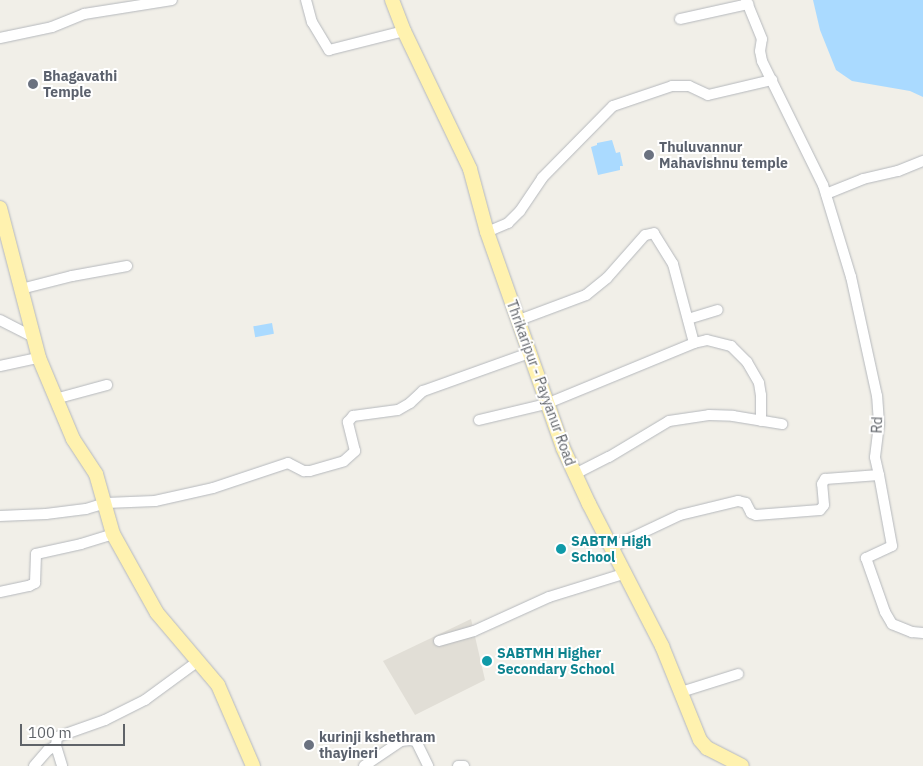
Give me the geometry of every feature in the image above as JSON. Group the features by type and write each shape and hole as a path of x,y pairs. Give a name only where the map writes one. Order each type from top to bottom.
{"main road":[{"name":"Thrikaripur - Payyanur Road","path":"392,0 404,31 470,169 487,232 546,404 575,474 662,646 700,740 712,751 742,766"},
{"path":"0,208 39,358 73,439 96,474 106,503 113,534 157,613 218,685 253,766"}],"street":[{"path":"0,38 52,26 84,14 172,0"},
{"path":"306,0 312,22 329,50 404,31"},
{"path":"680,19 747,2"},
{"name":"Rd","path":"747,2 762,39 760,51 762,61 826,194 851,277 877,396 879,423 875,457 892,546 866,558 885,612 892,624 912,632 923,633"},
{"path":"487,232 508,223 542,178 613,106 672,86 689,86 708,96 772,80"},
{"path":"826,194 863,179 898,171 923,161"},
{"path":"518,320 586,295 607,278 649,232 654,233 673,264 694,343"},
{"path":"21,289 72,276 128,266"},
{"path":"688,319 718,310"},
{"path":"0,320 32,336"},
{"path":"480,420 546,404 694,343 707,340 731,346 747,362 759,383 761,422"},
{"path":"0,516 46,514 86,509 106,503 155,501 213,488 288,463 304,471 310,471 344,461 355,451 348,422 353,416 398,410 410,403 422,391 529,354"},
{"path":"0,366 39,358"},
{"path":"55,399 107,386"},
{"path":"575,474 609,457 669,421 709,415 733,416 782,424"},
{"path":"612,547 680,515 738,501 746,503 751,513 756,516 820,510 824,505 822,484 825,479 879,475"},
{"path":"0,592 34,583 36,554 81,544 113,534"},
{"path":"439,641 474,631 549,597 626,573"},
{"path":"62,766 56,746 57,737 104,720 145,700 198,661"},
{"path":"681,692 738,674"},
{"path":"364,766 401,741 410,740 416,741 428,766"},
{"path":"34,766 48,750 56,746"},
{"path":"458,766 464,766"}],"shaded area":[{"path":"471,619 485,680 415,715 383,661"}],"water":[{"path":"813,0 923,0 923,97 910,91 852,81 836,70 820,30"},
{"path":"612,140 616,153 620,152 623,166 620,166 620,170 598,175 591,147 597,145 597,143"},
{"path":"272,323 274,334 255,337 253,326"}],"place":[{"name":"Bhagavathi Temple","path":"33,84"},
{"name":"Thuluvannur Mahavishnu temple","path":"649,155"},
{"name":"SABTM High School","path":"561,549"},
{"name":"SABTMH Higher Secondary School","path":"487,661"},
{"name":"kurinji kshethram thayineri","path":"309,745"}]}
